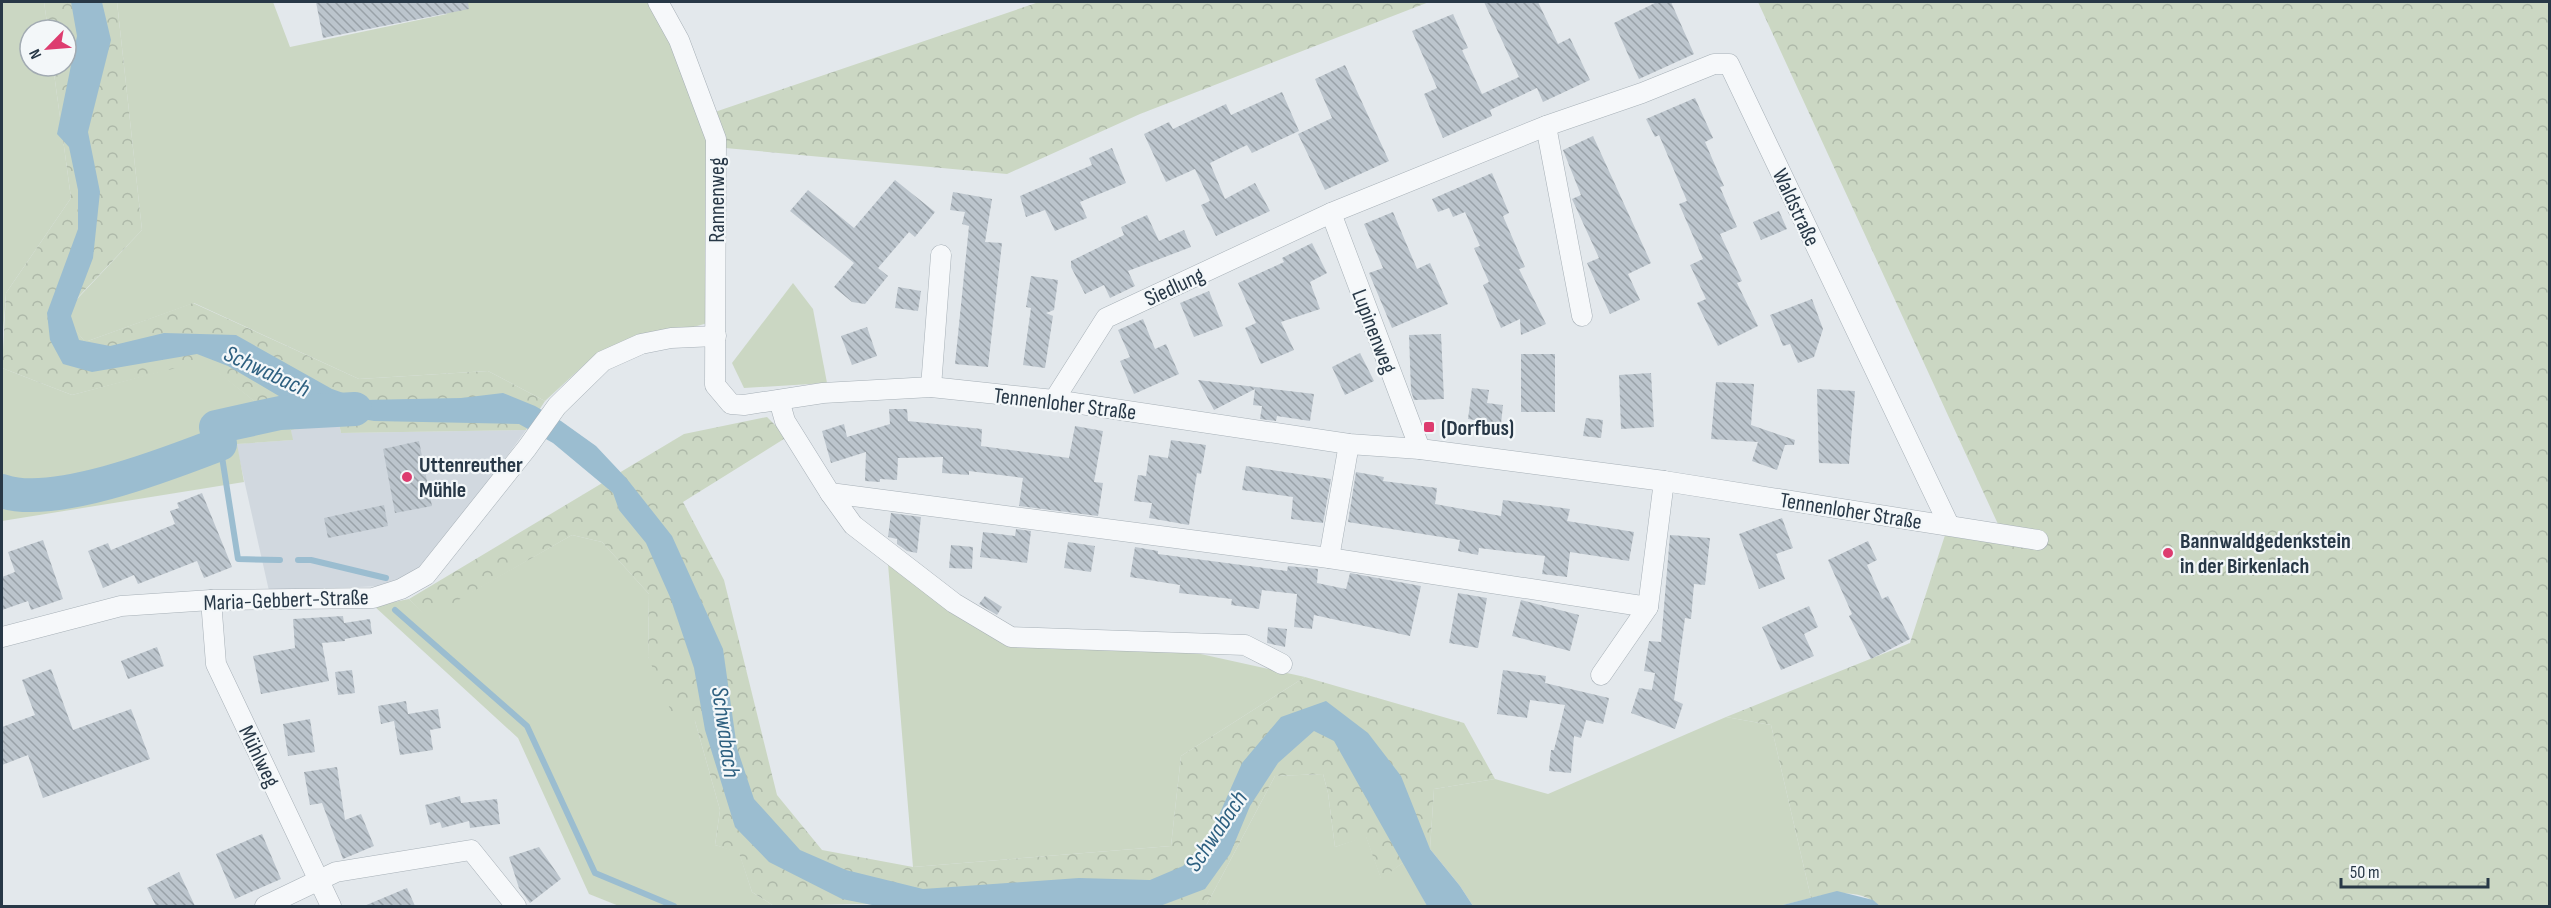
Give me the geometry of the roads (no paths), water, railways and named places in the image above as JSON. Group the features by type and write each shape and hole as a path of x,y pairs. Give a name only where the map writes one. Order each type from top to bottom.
{"street":[{"name":"Rannenweg","path":"658,2 679,40 716,139 715,385 731,404"},
{"name":"Waldstraße","path":"1330,213 1546,126 1642,93 1714,64 1729,64 1949,525"},
{"path":"1546,126 1582,316"},
{"name":"Siedlung","path":"1054,400 1106,318 1330,213"},
{"name":"Lupinenweg","path":"1330,213 1420,449"},
{"path":"931,387 941,255"},
{"name":"Maria-Gebbert-Straße","path":"2,637 121,606 211,600 373,598 401,589 426,575 527,448 557,406 603,361 641,344 670,338 716,336"},
{"name":"Tennenloher Straße","path":"731,404 744,405 823,393 931,387 1054,400 1349,444 1420,449 1664,481 2038,540"},
{"path":"779,400 785,422 830,494 853,525 954,603 1011,637 1245,645 1282,664"},
{"path":"1329,558 1349,444"},
{"path":"1601,675 1648,607 1664,481"},
{"path":"830,494 1329,558 1648,607"},
{"name":"Mühlweg","path":"211,600 216,664 331,906"},
{"path":"265,906 336,872 471,850 516,906"}],"water":[{"path":"71,2 102,2 111,40 88,132 100,192 93,258 71,316 79,340 110,346 164,333 236,335 332,389 363,400 461,398 503,393 535,406 561,421 596,446 627,479 672,536 723,649 737,748 754,799 800,850 846,870 923,889 1079,878 1150,880 1183,866 1208,840 1242,763 1281,717 1326,701 1368,733 1401,776 1430,849 1473,906 1427,906 1334,741 1314,731 1278,763 1250,806 1230,854 1205,889 1160,906 877,906 842,899 769,862 735,827 705,730 694,668 670,597 646,543 619,510 613,493 553,443 519,424 374,421 328,413 289,402 228,366 197,354 92,372 63,364 50,340 47,313 78,229 78,190 69,147 57,134 68,78 78,78 78,18 74,18"},
{"path":"1837,891 1873,900 1880,906 1779,906"}],"waterway":[{"name":"Schwabach","path":"2,491 24,495 51,494 111,482 220,444 216,427 280,413 355,409"},
{"path":"220,444 238,559 280,560"},
{"path":"298,560 311,560 386,578"},
{"path":"395,610 527,726 595,873 674,906"}],"place":[{"name":"(Dorfbus)","path":"1429,427"},
{"name":"Uttenreuther Mühle","path":"407,477"},
{"name":"Bannwaldgedenkstein in der Birkenlach","path":"2168,553"}]}
